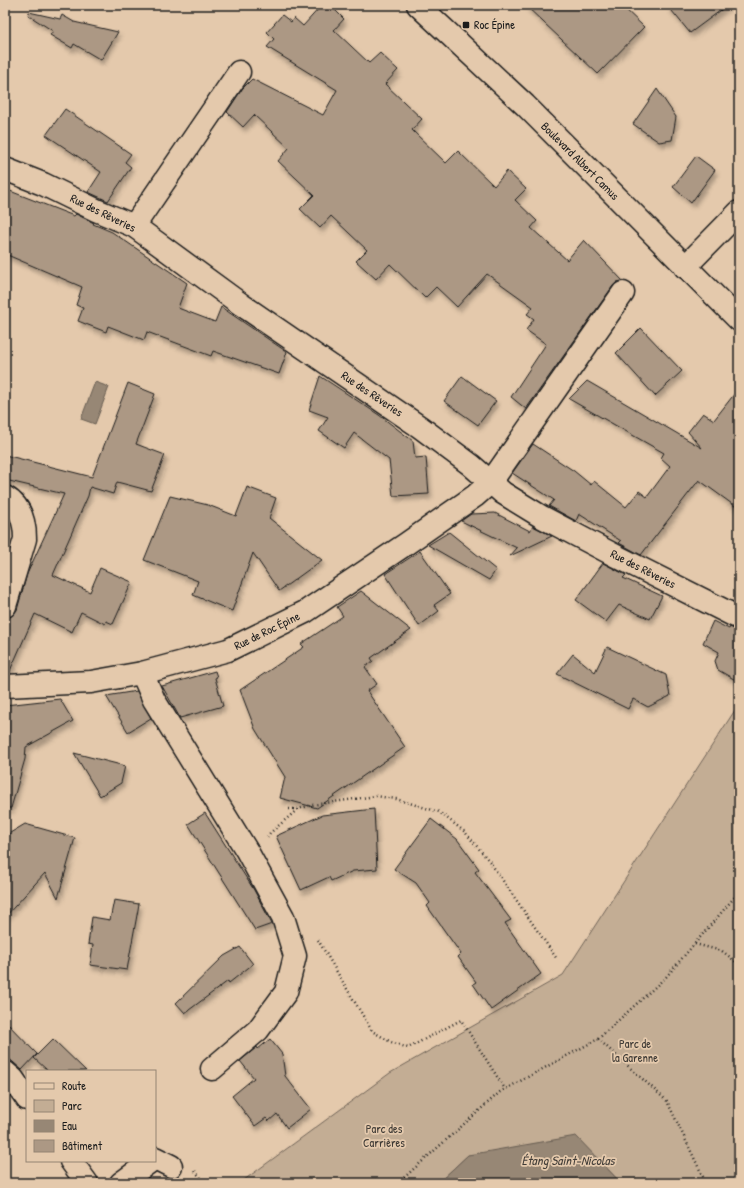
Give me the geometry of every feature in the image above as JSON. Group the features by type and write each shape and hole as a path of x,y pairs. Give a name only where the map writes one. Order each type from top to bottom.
{"street":[{"name":"Boulevard Albert Camus","path":"418,5 525,105 739,320"},
{"path":"134,226 239,72"},
{"name":"Rue des Rêveries","path":"5,169 43,184 96,210 134,226 242,305 420,427 488,479 503,493 542,517 739,618"},
{"path":"685,267 739,212"},
{"name":"Rue de Roc Épine","path":"5,686 91,682 142,673 228,650 305,612 475,496 623,293"},
{"path":"5,497 20,511 23,519 25,539 5,606"},
{"path":"142,673 154,700 247,851 283,917 295,956 286,992 258,1030 212,1069"},
{"path":"5,1072 13,1079 26,1098"},
{"path":"72,1162 86,1183"},
{"path":"121,1183 159,1162"}],"path":[{"path":"290,809 376,796 396,798 439,812 465,832 490,862 556,959"},
{"path":"266,839 270,833 298,809"},
{"path":"398,1183 500,1092 598,1039 666,977 739,892"},
{"path":"317,939 372,1031 391,1042 408,1048 461,1020 505,1089"},
{"path":"695,944 722,951 739,964"},
{"path":"598,1039 667,1101 706,1183"}],"green space":[{"name":"Parc de la Garenne","path":"739,704 739,1183 621,1183 601,1162 468,1155 438,1183 240,1183 390,1073 563,975"}],"water":[{"path":"95,382 109,387 95,424 81,419"},
{"name":"Étang Saint-Nicolas","path":"576,1136 621,1183 438,1183 468,1155"}],"building":[{"path":"322,5 330,5 344,19 334,30 369,63 380,53 398,70 385,84 422,119 412,130 446,163 458,151 494,186 507,171 526,189 515,200 537,221 531,228 567,260 584,240 623,281 617,282 613,286 526,409 511,397 546,344 526,330 534,319 527,314 533,307 487,274 457,307 436,287 425,298 390,264 376,279 356,261 367,250 331,216 320,228 300,209 314,195 278,161 289,148 254,115 243,127 227,112 242,89 252,79 323,115 337,90 267,47 274,39 267,32 282,15 291,22 294,18 303,26"},
{"path":"525,5 621,5 644,27 598,74"},
{"path":"667,5 728,5 690,33"},
{"path":"29,12 60,19 62,15 74,22 118,32 101,60 74,44 72,48 50,35 53,31 28,15"},
{"path":"657,89 676,117 672,140 659,142 633,124"},
{"path":"65,109 131,154 125,162 131,167 108,201 88,192 101,172 46,135"},
{"path":"696,156 715,170 691,203 673,187"},
{"path":"5,189 74,216 76,214 94,223 93,224 112,232 187,283 178,308 215,322 221,307 287,352 279,374 213,351 211,356 147,332 144,340 108,326 106,332 78,321 83,308 76,305 82,287 5,254"},
{"path":"641,328 682,371 655,396 616,353"},
{"path":"320,376 379,415 413,441 415,458 426,457 429,494 393,496 389,460 354,433 344,448 319,431 328,417 309,410"},
{"path":"462,376 496,401 478,425 444,401"},
{"path":"587,381 702,448 688,432 703,413 714,420 739,388 739,509 699,480 641,555 619,543 621,541 579,514 576,521 549,506 554,500 512,473 533,444 574,471 591,485 594,481 626,507 639,491 647,497 670,466 661,458 664,453 569,399"},
{"path":"128,383 155,394 136,444 165,455 151,491 117,482 113,494 90,487 88,496 53,575 90,592 100,568 132,582 113,624 106,621 105,624 81,612 72,632 35,614 9,673 5,673 5,625 8,618 17,610 27,574 64,494 5,480 5,455 92,477"},
{"path":"247,487 276,498 269,518 322,560 279,591 253,553 232,611 193,595 198,581 144,560 170,496 208,505 236,516"},
{"path":"495,513 530,531 533,526 552,536 510,556 517,548 461,521 471,514"},
{"path":"449,532 496,570 489,580 428,545"},
{"path":"420,551 450,594 434,605 439,611 419,626 385,574"},
{"path":"603,563 626,575 623,578 662,596 650,619 619,605 606,622 576,600"},
{"path":"361,591 411,630 371,658 373,661 365,667 377,684 367,691 405,747 317,808 280,798 285,777 255,729 240,690 304,647 301,644 343,616 337,607"},
{"path":"713,621 729,629 730,627 739,630 739,682 718,670 715,661 719,652 703,643"},
{"path":"607,647 666,675 670,696 648,707 633,699 628,709 557,674 573,654 595,672"},
{"path":"215,671 217,677 215,678 223,706 180,718 162,686"},
{"path":"137,691 151,718 128,732 106,696"},
{"path":"60,699 73,721 26,747 25,759 11,808 5,808 5,705"},
{"path":"74,753 125,766 121,783 100,796"},
{"path":"374,809 377,869 353,871 331,881 329,877 301,890 276,836 322,815"},
{"path":"205,813 254,890 272,924 255,930 188,824"},
{"path":"431,819 457,839 479,869 475,872 511,920 505,923 541,974 491,1010 473,984 476,982 458,957 461,954 427,906 430,903 416,883 394,869"},
{"path":"25,824 75,838 58,898 45,873 5,917 5,836"},
{"path":"114,900 139,904 127,970 90,965 93,945 88,944 92,917 110,920"},
{"path":"240,947 253,964 229,983 228,981 185,1013 176,1003 224,956"},
{"path":"5,1021 37,1054 22,1070 5,1055"},
{"path":"53,1039 85,1070 47,1070 34,1058"},
{"path":"270,1039 282,1054 285,1076 311,1109 287,1128 277,1114 269,1121 266,1118 255,1126 232,1096 254,1078 240,1061 257,1047 258,1049"}],"place":[{"name":"Roc Épine","path":"466,25"}],"park label":[{"name":"Parc des Carrières","path":"384,1136"}]}
